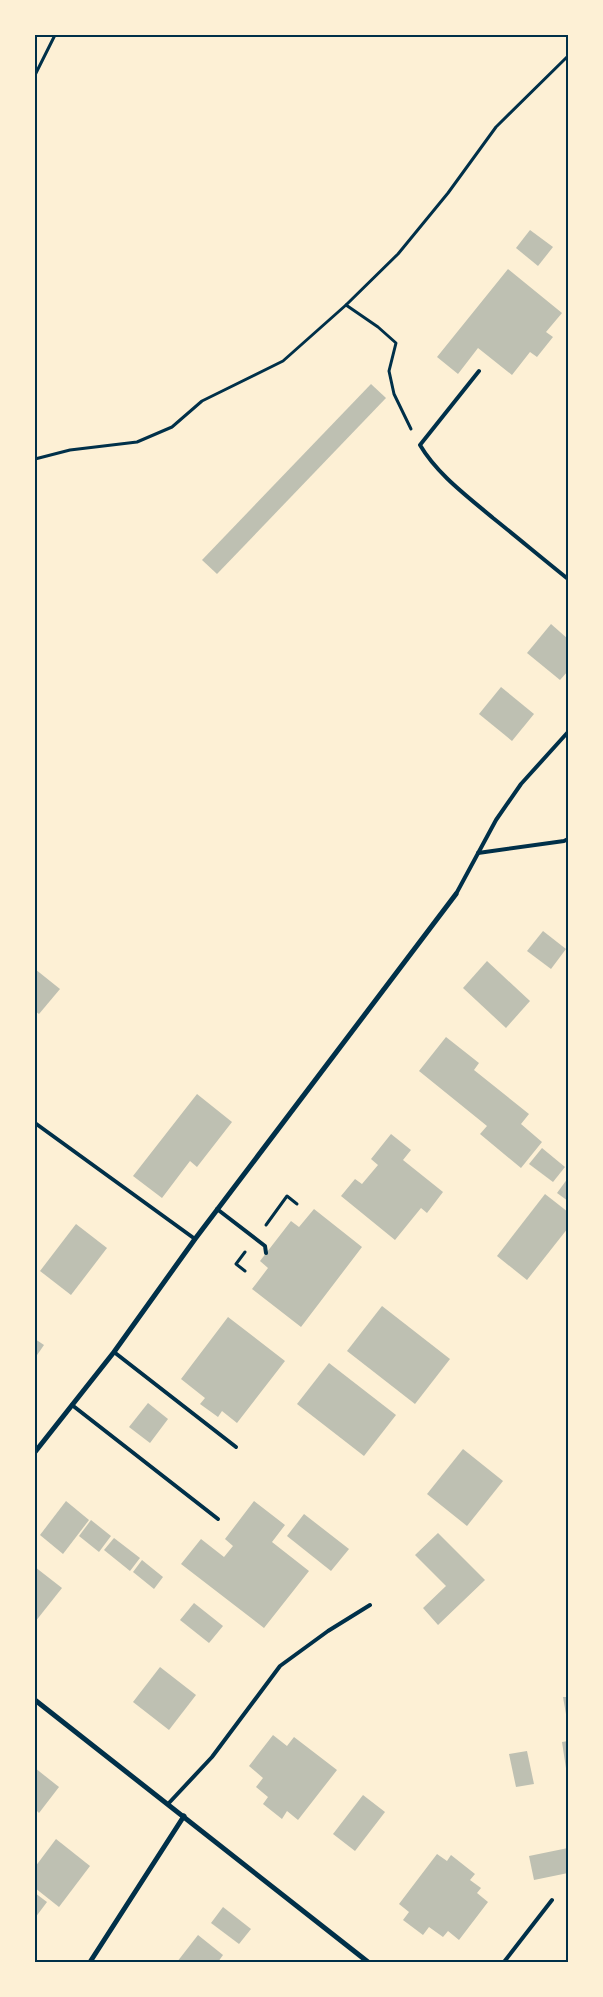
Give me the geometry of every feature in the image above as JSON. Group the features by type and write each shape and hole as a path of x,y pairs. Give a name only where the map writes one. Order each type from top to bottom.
{"street":[{"path":"35,1452 114,1352 194,1239 456,894"},
{"path":"35,1700 368,1962"},
{"path":"90,1962 184,1816"}],"lane":[{"path":"479,371 420,444 429,459 462,491 568,579"},
{"path":"456,894 496,820 521,784 568,732"},
{"path":"478,852 568,839"},
{"path":"35,1123 194,1239"},
{"path":"217,1209 265,1246 266,1253"},
{"path":"114,1352 236,1447"},
{"path":"72,1406 218,1518"},
{"path":"168,1804 212,1757 280,1666 328,1631 370,1605"},
{"path":"504,1962 552,1900"}],"path":[{"path":"35,75 55,35"},
{"path":"35,459 70,450 137,442 172,427 202,401 282,361 346,305 398,254 448,193 496,127 568,56"},
{"path":"346,305 378,327 396,343 389,371 394,394 420,444"}],"building":[{"path":"530,230 553,247 538,266 516,248"},
{"path":"508,269 562,313 546,332 553,337 537,357 530,352 512,375 478,348 458,374 437,357"},
{"path":"371,384 386,398 217,574 202,560"},
{"path":"551,624 568,639 568,671 560,680 527,653"},
{"path":"501,687 534,714 512,741 479,714"},
{"path":"543,931 566,949 551,969 527,951"},
{"path":"487,961 530,1001 506,1028 463,988"},
{"path":"35,969 60,989 39,1014 35,1011"},
{"path":"446,1037 479,1063 474,1070 529,1114 521,1124 542,1142 521,1168 480,1134 487,1126 419,1071"},
{"path":"197,1094 232,1122 197,1167 190,1161 162,1198 133,1176"},
{"path":"391,1134 411,1150 403,1160 443,1192 427,1213 421,1208 395,1240 341,1196 355,1179 362,1184 378,1165 371,1159"},
{"path":"542,1148 565,1167 553,1182 529,1164"},
{"path":"568,1178 568,1201 557,1193"},
{"path":"545,1194 568,1212 568,1228 527,1280 497,1256"},
{"path":"314,1209 362,1247 301,1327 252,1289 268,1268 260,1261 291,1221 299,1227"},
{"path":"76,1224 107,1248 71,1295 40,1271"},
{"path":"382,1306 450,1359 415,1404 347,1351"},
{"path":"228,1317 285,1361 237,1423 222,1411 218,1417 200,1404 205,1398 181,1379"},
{"path":"35,1339 44,1345 35,1358"},
{"path":"329,1363 396,1415 364,1456 297,1404"},
{"path":"148,1403 168,1419 150,1443 129,1427"},
{"path":"463,1449 503,1481 467,1526 427,1494"},
{"path":"66,1501 89,1520 63,1554 40,1535"},
{"path":"254,1501 285,1525 272,1542 309,1571 264,1628 181,1564 201,1539 224,1557 233,1546 225,1539"},
{"path":"304,1514 349,1549 331,1571 287,1536"},
{"path":"91,1520 111,1536 99,1552 79,1536"},
{"path":"438,1533 485,1580 438,1625 423,1608 446,1586 415,1555"},
{"path":"114,1538 140,1558 130,1571 104,1550"},
{"path":"142,1560 163,1577 154,1589 133,1572"},
{"path":"35,1567 62,1588 35,1622"},
{"path":"194,1603 223,1626 209,1643 180,1620"},
{"path":"160,1667 196,1695 169,1730 133,1702"},
{"path":"563,1697 568,1697 568,1720 567,1720"},
{"path":"273,1735 287,1746 294,1737 337,1770 298,1820 287,1811 282,1819 263,1804 268,1797 256,1787 263,1778 249,1766"},
{"path":"568,1741 568,1775 567,1775 562,1742"},
{"path":"527,1751 534,1784 516,1787 509,1754"},
{"path":"35,1768 59,1787 39,1813 35,1809"},
{"path":"363,1795 385,1812 355,1851 333,1834"},
{"path":"56,1839 90,1866 59,1907 35,1888 35,1867"},
{"path":"568,1848 568,1873 534,1880 529,1856"},
{"path":"437,1854 447,1861 451,1855 475,1874 470,1880 481,1888 477,1893 488,1902 459,1940 448,1931 443,1937 429,1927 423,1935 403,1920 409,1912 399,1904"},
{"path":"35,1893 47,1902 35,1918"},
{"path":"223,1907 251,1929 239,1944 211,1923"},
{"path":"198,1935 223,1955 218,1962 177,1962"}]}
